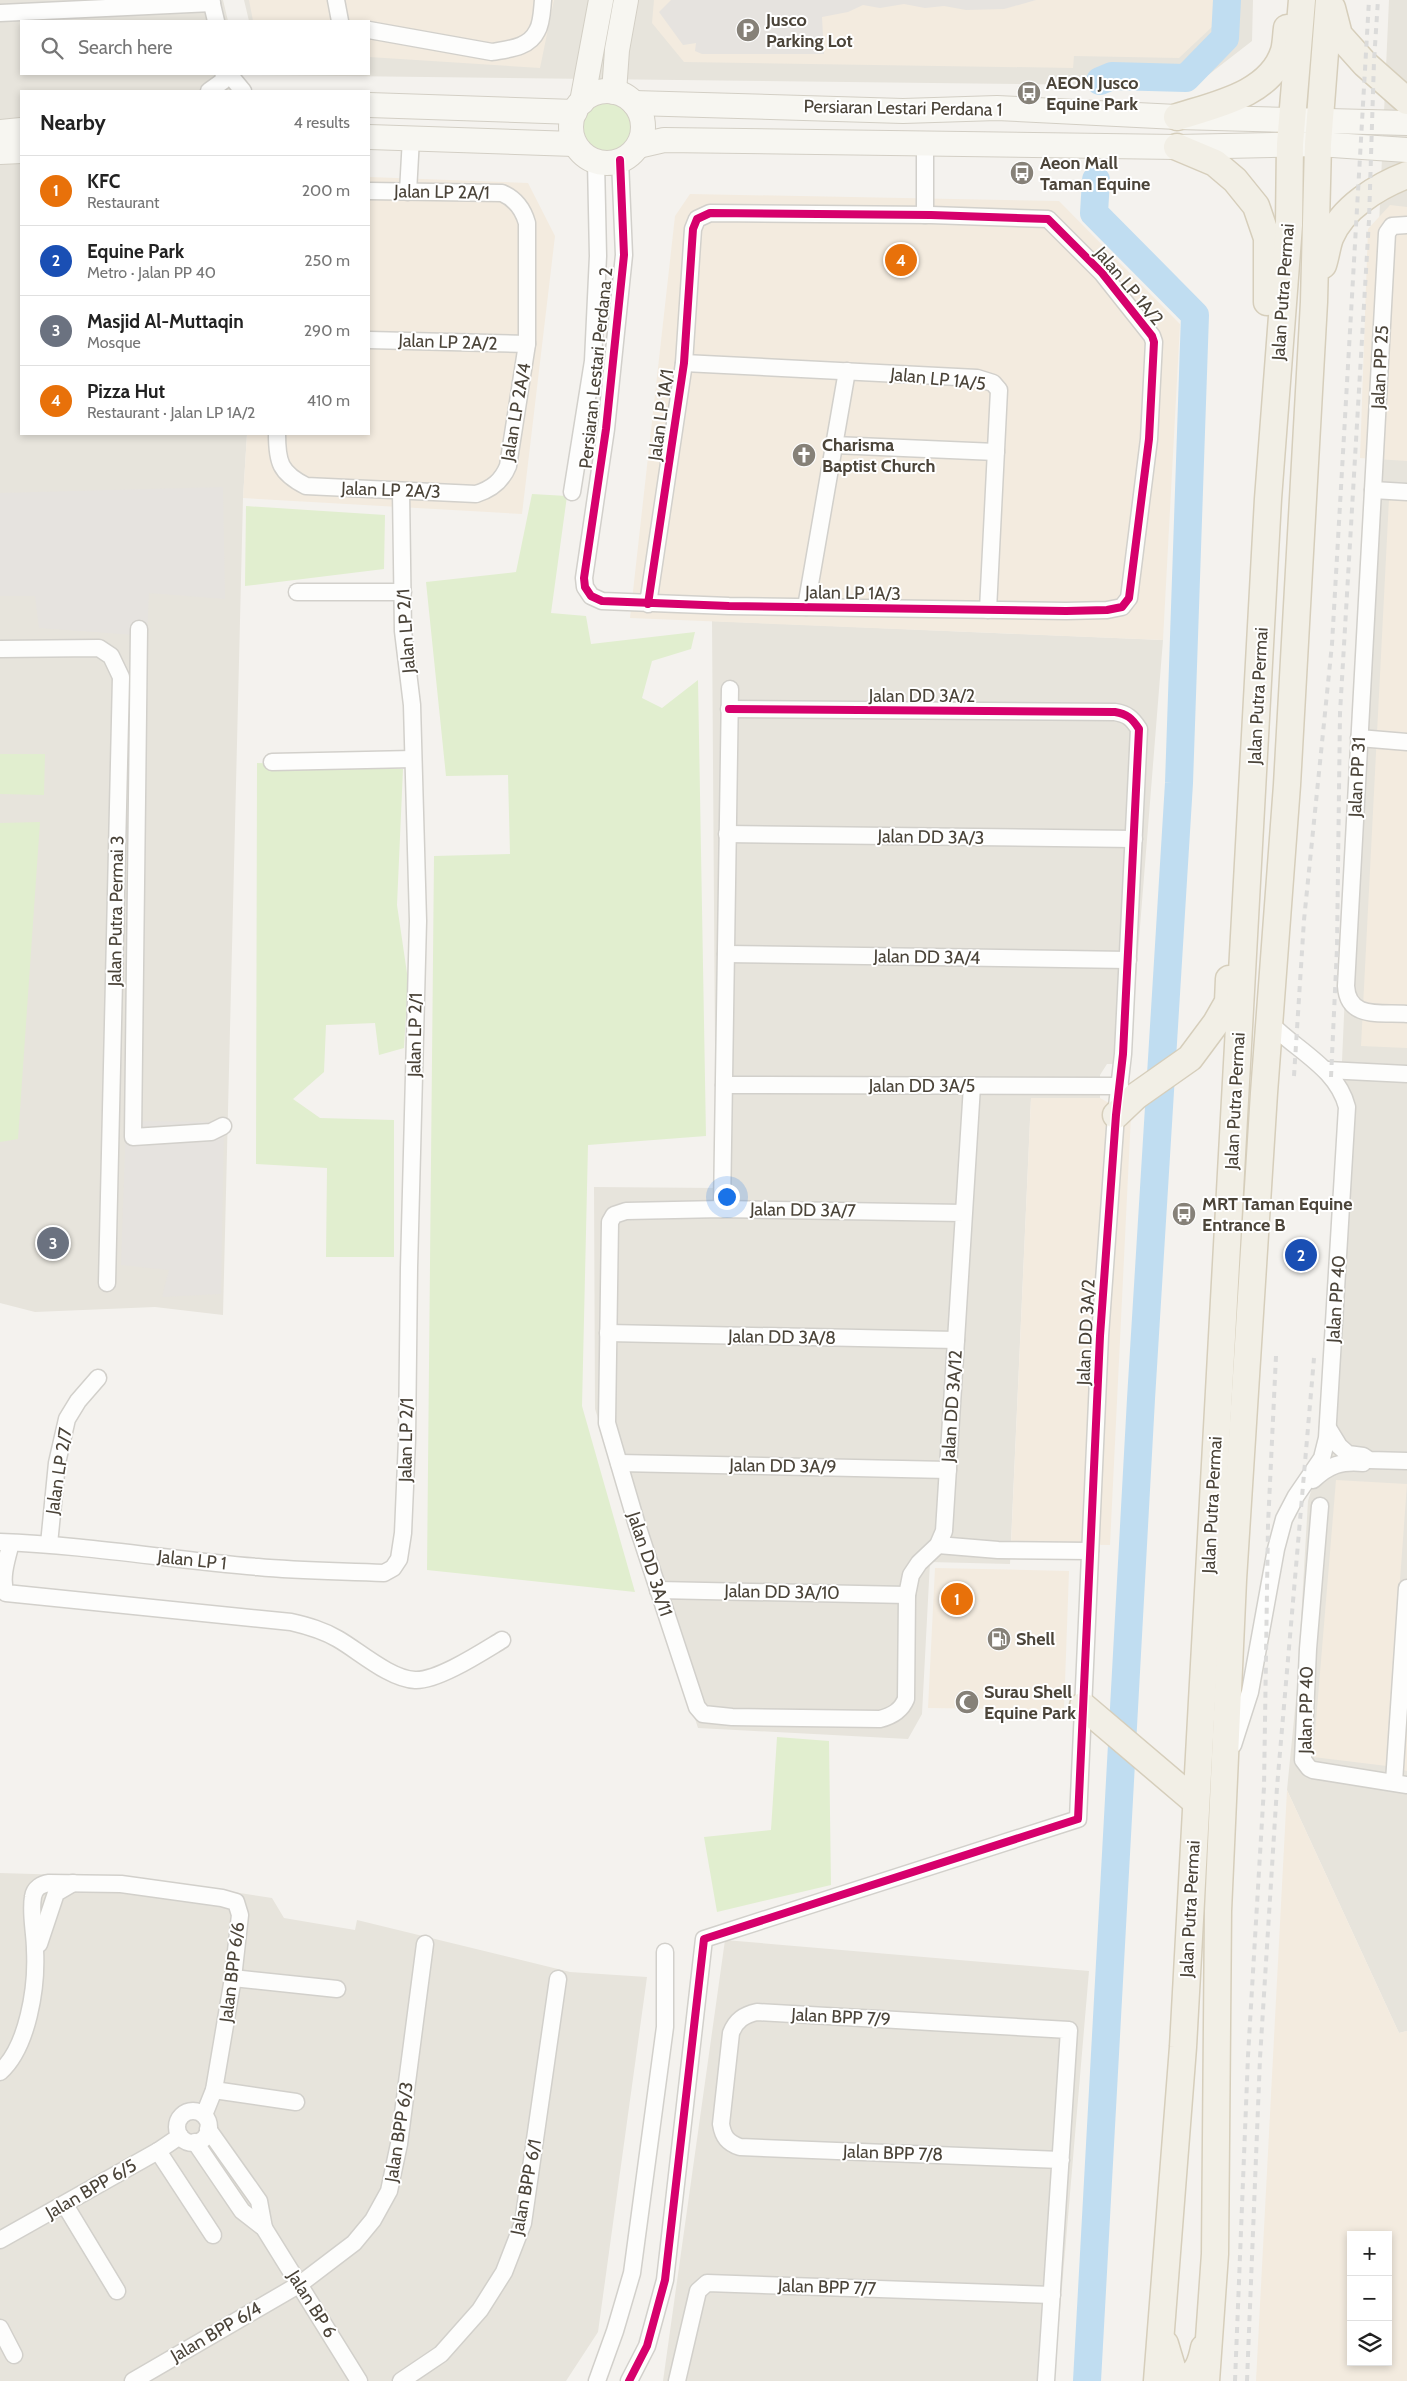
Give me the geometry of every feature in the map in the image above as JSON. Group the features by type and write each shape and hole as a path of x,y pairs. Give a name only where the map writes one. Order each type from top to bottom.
{"main road":[{"path":"1177,117 1236,99 1254,88 1274,69 1284,51 1290,0"},
{"name":"Jalan Putra Permai","path":"1157,2381 1182,2047 1254,766 1274,428 1289,225 1290,144 1302,0"},
{"path":"1330,0 1340,35 1365,64 1407,101"},
{"name":"Jalan Putra Permai","path":"1206,2381 1215,2254 1218,1911 1235,1550 1264,1093 1287,775 1314,302 1319,131 1330,0"},
{"path":"1177,147 1215,163 1235,180 1256,206 1267,238 1266,342 1274,428"},
{"path":"1314,302 1331,238 1344,216 1376,190 1407,175"},
{"path":"1116,1115 1128,1091 1190,1058 1216,1023 1228,1002 1239,845 1254,766"},
{"path":"1091,1712 1138,1750 1196,1802"},
{"path":"1161,2325 1169,2364 1174,2374 1182,2379 1193,2374 1200,2364 1211,2320"}],"street":[{"path":"336,0 340,20"},
{"path":"370,30 492,52 525,44 538,31 543,0"},
{"path":"370,105 578,107 602,92 624,97 640,112 643,124 638,146 620,160 608,163 596,161 585,155 574,144 570,128 578,107 601,0"},
{"path":"624,97 617,50 626,0"},
{"path":"0,13 212,2 216,20"},
{"path":"210,90 222,81 224,75"},
{"path":"230,75 242,90"},
{"name":"Persiaran Lestari Perdana 1","path":"624,97 903,111 1006,109 1177,117 1293,118 1319,131"},
{"path":"0,115 20,114"},
{"path":"1319,131 1407,122"},
{"path":"1319,131 1407,150"},
{"name":"Persiaran Lestari Perdana 1","path":"638,146 664,140 1177,147 1290,144 1319,131"},
{"path":"0,132 12,149"},
{"path":"370,137 574,144"},
{"path":"408,192 411,138"},
{"path":"925,143 925,215"},
{"name":"Persiaran Lestari Perdana 2","path":"584,578 606,429 624,255 620,160"},
{"name":"Persiaran Lestari Perdana 2","path":"572,492 593,361 598,256 596,161"},
{"name":"Jalan LP 2A/1","path":"370,191 502,193 511,197 518,205 527,223 527,344"},
{"name":"Jalan LP 1A/2","path":"693,229 697,219 710,213 925,215 1048,220 1102,272 1152,336 1154,342 1149,439 1129,598"},
{"name":"Jalan PP 25","path":"1373,490 1387,232 1392,226 1407,225"},
{"name":"Jalan LP 1A/1","path":"648,604 684,362 693,229"},
{"name":"Jalan LP 2A/2","path":"370,340 527,344"},
{"name":"Jalan LP 2A/4","path":"476,494 488,490 497,483 504,475 508,466 527,344"},
{"name":"Jalan LP 1A/5","path":"684,362 976,378 993,383 999,390 988,610"},
{"path":"806,607 847,371"},
{"name":"Jalan LP 2A/3","path":"277,435 277,453 281,465 287,475 306,486 476,494"},
{"path":"834,445 996,452"},
{"path":"1373,490 1407,492"},
{"name":"Jalan PP 31","path":"1373,490 1347,997 1353,1007 1360,1011 1407,1014"},
{"name":"Jalan LP 2/1","path":"384,1573 392,1568 399,1559 402,1542 407,1440 409,1268 418,921 412,705 404,631 401,491"},
{"name":"Jalan LP 1A/3","path":"584,578 585,587 590,596 602,601 648,604 988,610 1107,610 1122,607 1129,598"},
{"path":"297,592 403,592"},
{"path":"138,629 133,1137 211,1132 223,1126"},
{"name":"Jalan Putra Permai 3","path":"0,649 99,648 111,656 122,677 107,1283"},
{"path":"722,1209 730,689"},
{"name":"Jalan DD 3A/2","path":"729,709 1124,713 1133,719 1139,729 1134,839"},
{"path":"1359,738 1407,742"},
{"path":"272,762 413,759"},
{"name":"Jalan DD 3A/3","path":"728,834 1134,839"},
{"path":"1128,1091 1123,1054 1134,839"},
{"name":"Jalan DD 3A/4","path":"726,954 1128,960"},
{"name":"Jalan PP 40","path":"1270,1023 1286,1039 1327,1070 1344,1096 1347,1107 1328,1428 1322,1458 1296,1496"},
{"path":"1327,1070 1407,1074"},
{"name":"Jalan DD 3A/5","path":"724,1085 972,1086 1128,1091"},
{"name":"Jalan DD 3A/12","path":"938,1545 944,1531 972,1086"},
{"name":"Jalan DD 3A/2","path":"629,2381 647,2346 665,2280 704,1939 1078,1819 1091,1712 1090,1551 1100,1336 1116,1115"},
{"name":"Jalan DD 3A/7","path":"614,1215 623,1211 722,1209 964,1214"},
{"name":"Jalan DD 3A/11","path":"614,1215 608,1229 607,1423 696,1707 703,1714 732,1717 880,1719 897,1712 906,1699 907,1595"},
{"name":"Jalan DD 3A/8","path":"608,1333 956,1340"},
{"name":"Jalan LP 2/7","path":"49,1544 57,1463 67,1419 78,1401 98,1378"},
{"path":"1328,1428 1344,1451 1348,1454 1364,1456 1369,1460"},
{"path":"1225,1768 1250,1692 1276,1549 1284,1519 1296,1496 1317,1476 1345,1461 1363,1463 1369,1460 1407,1461"},
{"name":"Jalan DD 3A/9","path":"619,1463 948,1470"},
{"name":"Jalan PP 40","path":"1320,1506 1302,1755 1306,1764 1314,1770 1401,1783"},
{"path":"6,1543 0,1580 2,1588 6,1593 291,1622 318,1629 392,1672 415,1680 431,1677 450,1669 502,1640"},
{"name":"Jalan LP 1","path":"6,1543 49,1544 259,1568 384,1573"},
{"path":"907,1595 911,1575 919,1563 938,1545 998,1550 1090,1551"},
{"path":"1401,1783 1407,1588"},
{"name":"Jalan DD 3A/10","path":"658,1590 907,1595"},
{"name":"Jalan BPP 6/6","path":"0,2072 10,2062 19,2047 27,2022 36,1953 56,1894 72,1883 121,1884 222,1898 236,1902 240,1915 233,1978 214,2090 206,2122"},
{"name":"Jalan BPP 6/3","path":"300,2284 354,2244 373,2220 389,2191 399,2144 425,1944"},
{"path":"597,2381 616,2331 632,2273 665,2027 665,1952"},
{"path":"233,1978 336,1989"},
{"name":"Jalan BPP 6/1","path":"401,2381 441,2354 480,2310 504,2272 523,2224 558,1980"},
{"name":"Jalan BPP 7/9","path":"727,2140 721,2124 731,2033 738,2021 748,2014 757,2012 1069,2030 1061,2160"},
{"path":"214,2090 296,2102"},
{"path":"193,2111 206,2122 259,2201 264,2228 242,2211 224,2184 177,2125 182,2115 193,2111"},
{"path":"188,2140 204,2138 206,2122"},
{"name":"Jalan BPP 6/5","path":"0,2240 158,2151 188,2140"},
{"name":"Jalan BPP 7/8","path":"727,2140 740,2147 1061,2160"},
{"path":"158,2151 213,2234"},
{"path":"1046,2381 1061,2160"},
{"path":"224,2184 240,2174"},
{"path":"65,2205 117,2291"},
{"name":"Jalan BP 6","path":"264,2228 359,2381"},
{"name":"Jalan BPP 7/7","path":"677,2381 698,2291 707,2283 1052,2295"},
{"name":"Jalan BPP 6/4","path":"133,2381 300,2284"},
{"path":"0,2328 14,2355"}],"shaded area":[{"path":"0,0 223,0 228,20 20,20 20,75 240,75 243,90 20,90 20,435 247,435 243,498 223,1315 155,1307 35,1312 0,1303"},
{"path":"244,0 1253,0 1252,41 1194,86 259,75 370,75 370,20 249,20"},
{"path":"249,0 554,0 540,68 370,57 370,20 253,20"},
{"path":"654,0 1215,0 1214,25 1179,58 1074,56 1073,68 684,62 652,23"},
{"name":"Jusco Parking Lot","path":"671,0 1036,0 1004,9 966,10 944,6 925,8 904,4 880,8 863,5 848,12 822,17 824,54 702,54 695,51 696,43 683,45 659,12"},
{"path":"1389,0 1407,0 1407,2031 1399,2033 1287,1790 1297,1689 1308,1501 1325,1445"},
{"path":"370,177 528,183 555,236 522,514 243,498 247,435 370,435"},
{"path":"690,194 1059,201 1180,324 1163,640 630,618 675,216"},
{"path":"1390,205 1407,207 1407,461 1360,458 1368,229"},
{"path":"223,487 225,599 149,593 147,636 39,628 35,596 0,596 0,493"},
{"path":"1389,499 1407,500 1407,1048 1361,1046"},
{"path":"712,621 1163,640 1129,1064 1107,1064 1100,1075 1100,1098 1031,1098 1010,1564 930,1562 922,1714 908,1739 698,1728 595,1409 594,1187 716,1188"},
{"path":"1031,1098 1100,1098 1131,1115 1110,1545 1011,1544"},
{"path":"126,1121 224,1122 221,1294 162,1297 169,1270 121,1265"},
{"path":"1336,1480 1407,1484 1399,1594 1407,1596 1407,1771 1387,1766 1313,1757"},
{"path":"935,1568 1069,1571 1064,1710 928,1708"},
{"path":"1287,1790 1399,2033 1407,2031 1407,2381 1256,2381"},
{"path":"0,1873 135,1877 272,1898 284,1918 355,1930 357,1920 570,1972 647,1977 598,2332 566,2381 0,2381"},
{"path":"725,1940 1089,1971 1054,2381 663,2381"}],"green space":[{"path":"603,102 613,102 626,109 633,122 633,132 626,145 613,152 603,152 594,148 587,141 583,132 583,122 587,113 594,106"},
{"path":"532,494 567,496 551,613 586,616 591,644 695,632 691,649 652,661 642,698 662,708 698,680 706,1136 588,1145 582,1406 635,1592 427,1570 434,856 510,854 508,775 446,776 426,582 516,572"},
{"path":"246,506 385,515 384,569 245,586"},
{"path":"0,754 45,754 44,795 0,794"},
{"path":"257,763 403,769 397,905 408,980 404,1048 379,1055 375,1023 326,1025 324,1072 293,1099 320,1118 394,1120 394,1257 326,1257 327,1168 256,1164"},
{"path":"40,822 18,1139 0,1142 0,823"},
{"path":"777,1737 829,1741 831,1885 717,1912 704,1837 771,1830"}],"waterway":[{"path":"1100,81 1112,76 1186,78 1225,38 1227,0"},
{"path":"1087,2381 1141,1399 1179,783 1195,315 1094,213 1096,180"}],"railway":[{"path":"1294,1076 1304,920 1332,644 1369,0"},
{"path":"1331,1077 1337,948 1340,713 1369,220 1374,61 1378,0"},
{"path":"1235,2381 1248,2056 1264,1787 1268,1525 1276,1356"},
{"path":"1247,2381 1260,2058 1277,1787 1314,1358"}],"cycle path":[{"path":"620,160 624,255 606,429 584,578 585,587 591,596 602,601 729,606 1066,611 1107,610 1122,607 1129,598 1149,439 1154,342 1152,336 1102,273 1048,219 931,215 710,213 697,219 693,229 684,363 648,604"},
{"path":"629,2381 647,2346 665,2280 704,1939 1078,1819 1100,1336 1116,1115 1123,1054 1139,729 1129,717 1115,712 729,709"}],"place":[{"name":"Jusco Parking Lot","path":"748,30"},
{"name":"AEON Jusco Equine Park","path":"1029,93"},
{"name":"Aeon Mall Taman Equine","path":"1022,173"},
{"name":"Pizza Hut","path":"901,260"},
{"name":"Charisma Baptist Church","path":"804,455"},
{"name":"MRT Taman Equine Entrance B","path":"1184,1214"},
{"name":"Masjid Al-Muttaqin","path":"53,1243"},
{"name":"Equine Park","path":"1301,1255"},
{"name":"KFC","path":"957,1599"},
{"name":"Shell","path":"999,1639"},
{"name":"Surau Shell Equine Park","path":"967,1702"}]}
